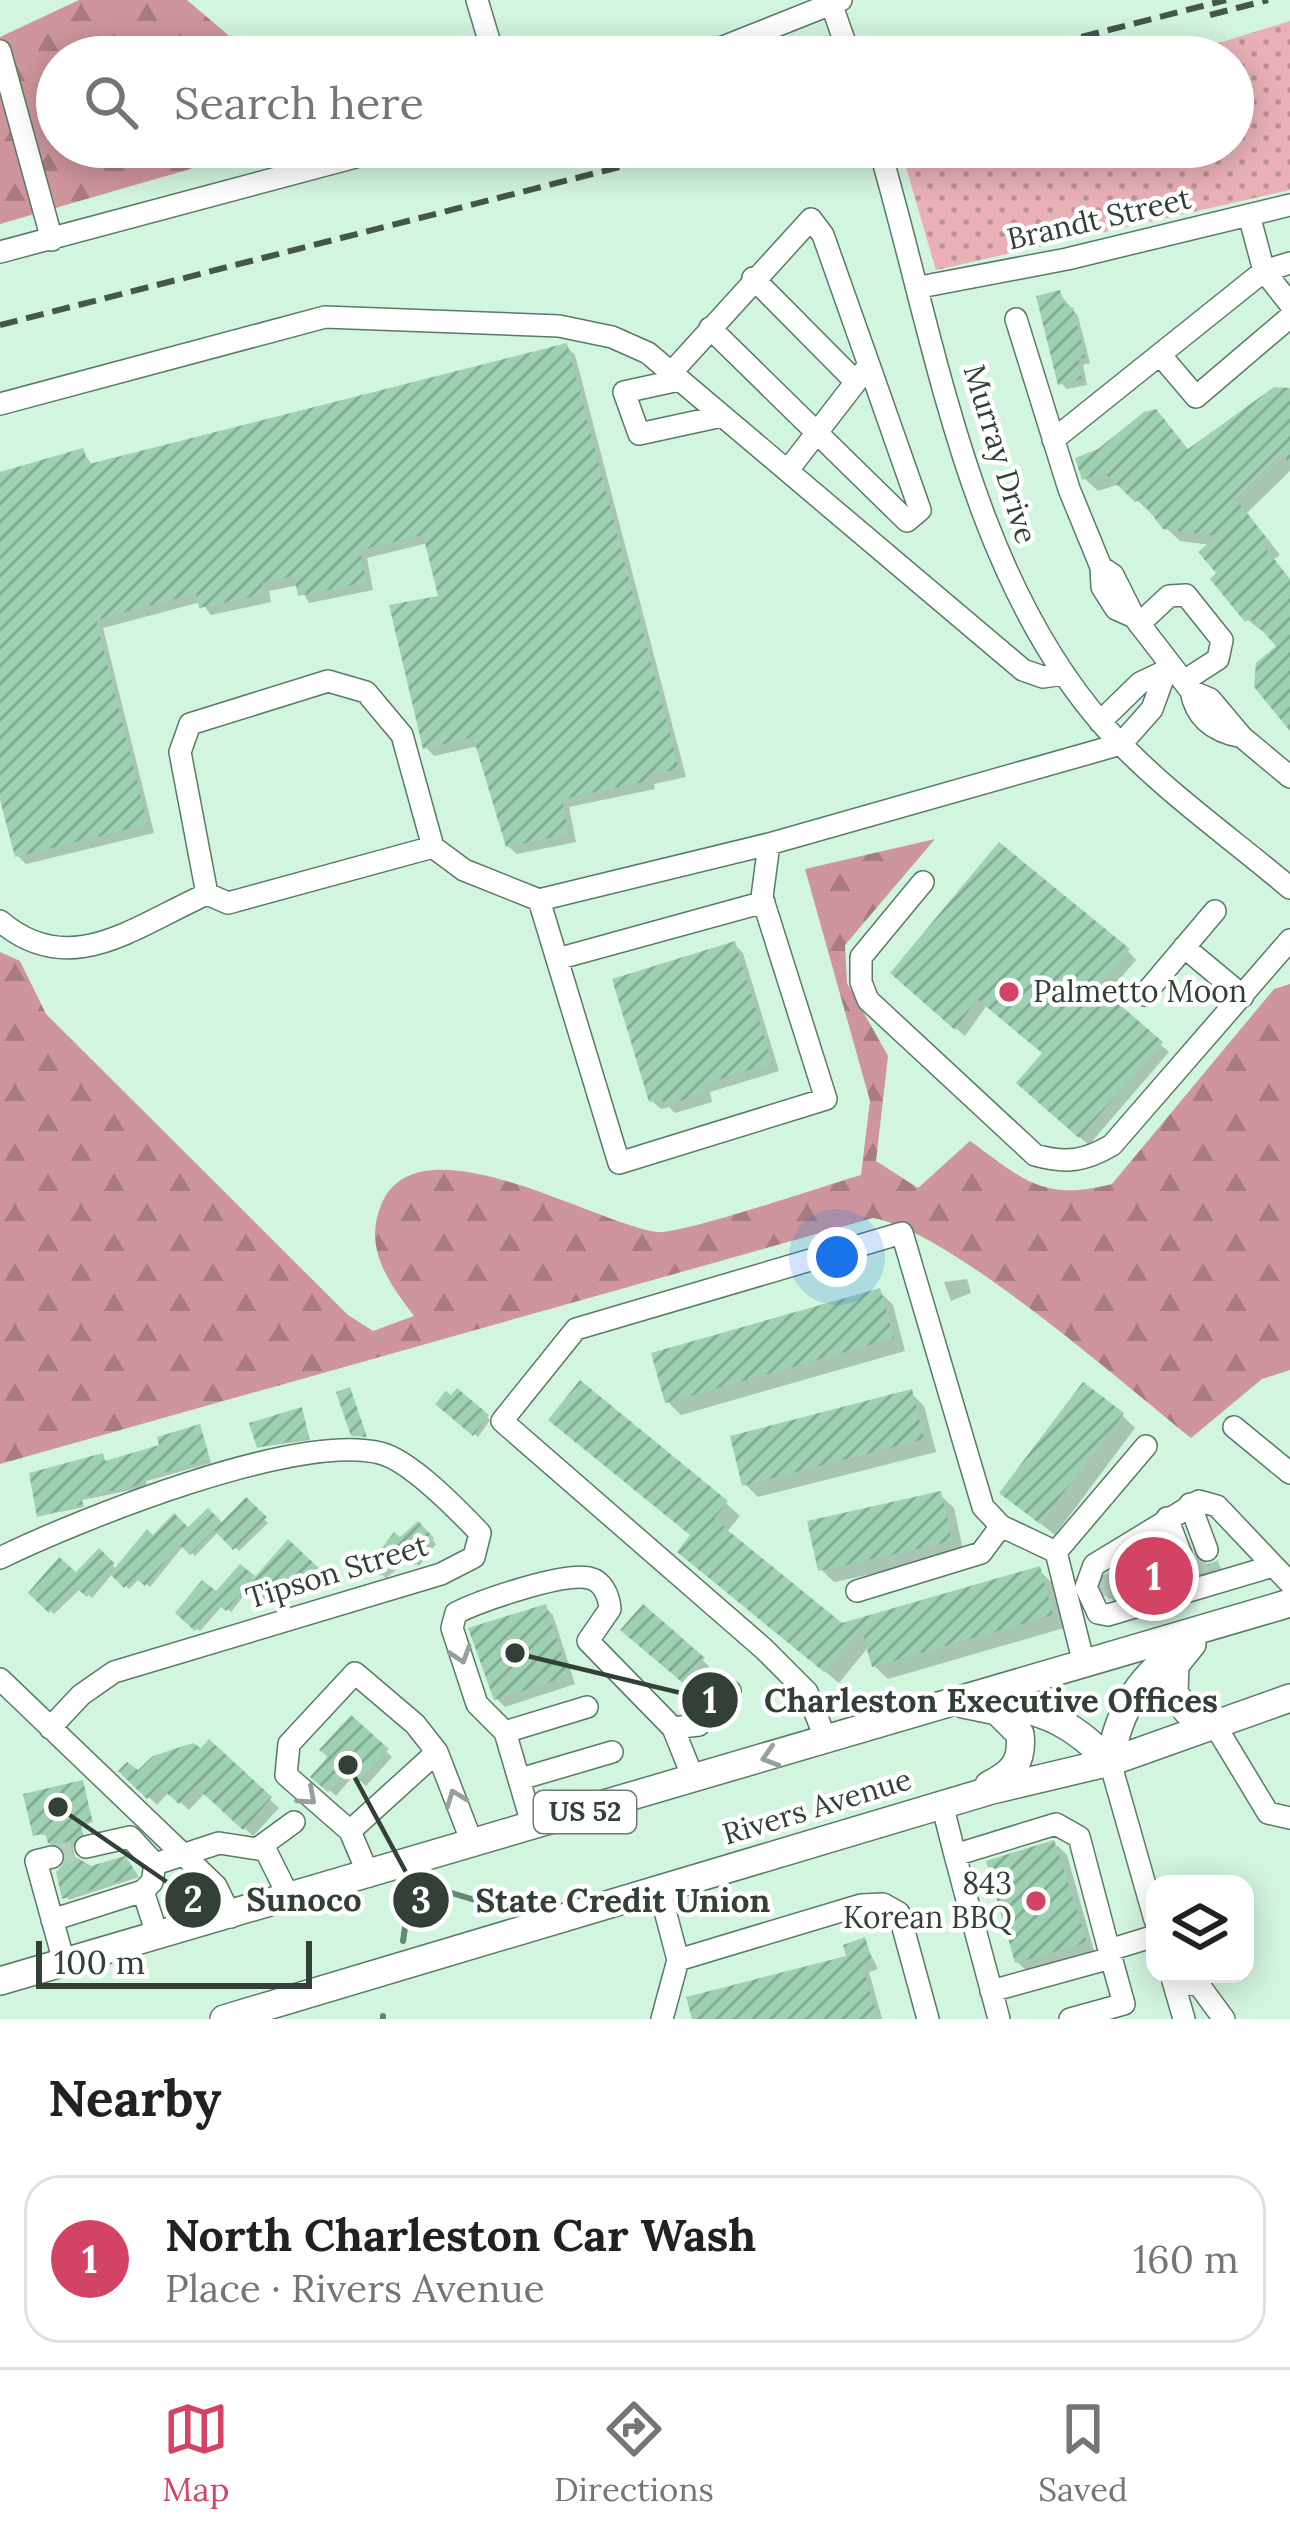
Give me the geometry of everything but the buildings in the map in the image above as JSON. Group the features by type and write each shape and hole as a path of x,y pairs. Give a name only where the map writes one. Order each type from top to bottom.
{"main road":[{"name":"Rivers Avenue","path":"0,1981 1290,1603"},
{"path":"1213,1722 1187,1711 1174,1693 1175,1665 1214,1625"},
{"path":"1110,1762 1120,1715 1133,1692 1152,1668 1214,1625"},
{"name":"Rivers Avenue","path":"224,2019 950,1802 1110,1762 1290,1698"},
{"path":"956,1702 1009,1706 1060,1720 1082,1732 1110,1762"},
{"path":"950,1802 1009,1775 1022,1749 1013,1723 997,1711 956,1702"}],"street":[{"path":"477,0 488,36"},
{"path":"749,36 834,1 844,36"},
{"path":"0,51 52,240"},
{"path":"0,253 316,168"},
{"name":"Murray Drive","path":"884,168 981,515 1015,594 1063,674 1120,744 1290,888"},
{"name":"Brandt Street","path":"920,287 1290,205"},
{"path":"1249,215 1264,272 1290,304"},
{"path":"710,328 820,430 907,521 920,510 862,374 823,235 811,219 753,278 710,328 675,376 624,392 639,434 722,416"},
{"path":"1053,440 1264,272 1290,263"},
{"path":"753,278 862,374"},
{"path":"0,404 325,317 559,326 613,338 648,353 1023,670 1043,676 1063,674"},
{"path":"1162,357 1196,398 1290,317"},
{"path":"1016,319 1053,440 1116,594 1176,678 1290,778"},
{"path":"788,470 862,374"},
{"path":"1100,722 1140,683 1176,678 1218,659 1222,640 1186,595 1169,596 1136,621"},
{"path":"207,894 180,752 190,724 328,681 366,692 402,735 433,847 464,870 538,900 770,844 1120,744 1176,678"},
{"path":"538,900 619,1163 826,1099 764,902 770,844"},
{"path":"0,921 31,945 82,950 207,894 228,903 433,847"},
{"path":"923,882 860,957 868,1000 1035,1155 1074,1162 1112,1145 1290,940"},
{"path":"557,959 764,902"},
{"path":"1144,995 1215,911"},
{"path":"1184,947 1243,996"},
{"path":"826,1741 807,1692 764,1649 502,1421 576,1329 902,1233 963,1453 983,1507 1000,1526 1056,1552"},
{"path":"1234,1427 1290,1473"},
{"path":"1056,1552 1146,1446"},
{"name":"Tipson Street","path":"0,1558 46,1536 173,1490 263,1463 335,1451 382,1453 426,1483 480,1533 473,1557 441,1574 114,1672 81,1695 50,1728"},
{"path":"1217,1506 1282,1574 1195,1584 1098,1613 1086,1587 1087,1574 1118,1561 1174,1514 1217,1506"},
{"path":"1174,1514 1187,1555 1174,1514"},
{"path":"857,1591 981,1553 1000,1526"},
{"path":"1056,1552 1084,1664"},
{"path":"533,1827 505,1732 477,1704 452,1620 472,1604 566,1580 590,1578 601,1584 610,1609 587,1641 673,1728 694,1780"},
{"path":"1195,1584 1214,1625"},
{"path":"1129,1602 1133,1649"},
{"path":"369,1876 350,1832 286,1775 289,1744 356,1673 437,1752 473,1845"},
{"path":"0,1679 216,1886 231,1917"},
{"path":"673,1728 699,1725 730,1691"},
{"path":"505,1732 587,1707"},
{"path":"1213,1722 1268,1813 1290,1818"},
{"path":"350,1832 437,1752"},
{"path":"520,1779 612,1752"},
{"path":"1110,1762 1146,1888"},
{"path":"950,1802 955,1855 999,2019"},
{"path":"154,1864 219,1843 257,1849 294,1822"},
{"path":"955,1855 1056,1824 1078,1837 1124,2004 1070,2019"},
{"path":"52,1920 143,1891 152,1882 154,1864 130,1837 86,1847"},
{"path":"263,1845 290,1899"},
{"path":"52,1857 36,1861 64,1962"},
{"path":"659,1888 678,1960 662,2019"},
{"path":"143,1891 158,1937"},
{"path":"678,1960 861,1905 883,1904 898,1913 928,2019"},
{"path":"991,1991 1146,1940"},
{"path":"1173,1983 1184,2019"},
{"path":"1191,1983 1198,1985 1224,2019"}],"shaded area":[{"path":"1290,21 1290,190 936,270 906,168 1254,168 1254,36 1241,36"}],"green space":[{"path":"79,0 187,0 229,36 36,36 36,168 193,168 0,224 0,37"},
{"path":"935,839 845,945 847,983 888,1056 876,1161 918,1188 970,1141 1020,1176 1051,1189 1112,1184 1274,989 1290,984 1290,1370 1262,1379 1191,1438 989,1279 906,1229 873,1218 0,1464 0,952 20,961 46,1014 348,1315 373,1331 414,1316 382,1266 376,1223 380,1208 399,1181 428,1171 466,1172 508,1181 657,1232 723,1218 861,1175 870,1101 805,869"}],"waterway":[{"path":"403,1941 407,1914 419,1895 445,1891 498,1907"}],"tunnel":[{"path":"1193,1554 1200,1578"},
{"path":"1167,1560 1173,1584"},
{"path":"1129,1569 1135,1594"},
{"path":"1102,1575 1108,1600"},
{"path":"52,1857 86,1847"}],"railway":[{"path":"1085,36 1226,0"},
{"path":"1210,15 1268,0"},
{"path":"0,325 616,168"}],"place":[{"name":"Palmetto Moon","path":"1009,992"},
{"name":"North Charleston Car Wash","path":"1154,1576"},
{"name":"Charleston Executive Offices","path":"515,1653"},
{"name":"State Credit Union","path":"348,1765"},
{"name":"Sunoco","path":"58,1807"},
{"name":"843 Korean BBQ","path":"1036,1901"}]}
